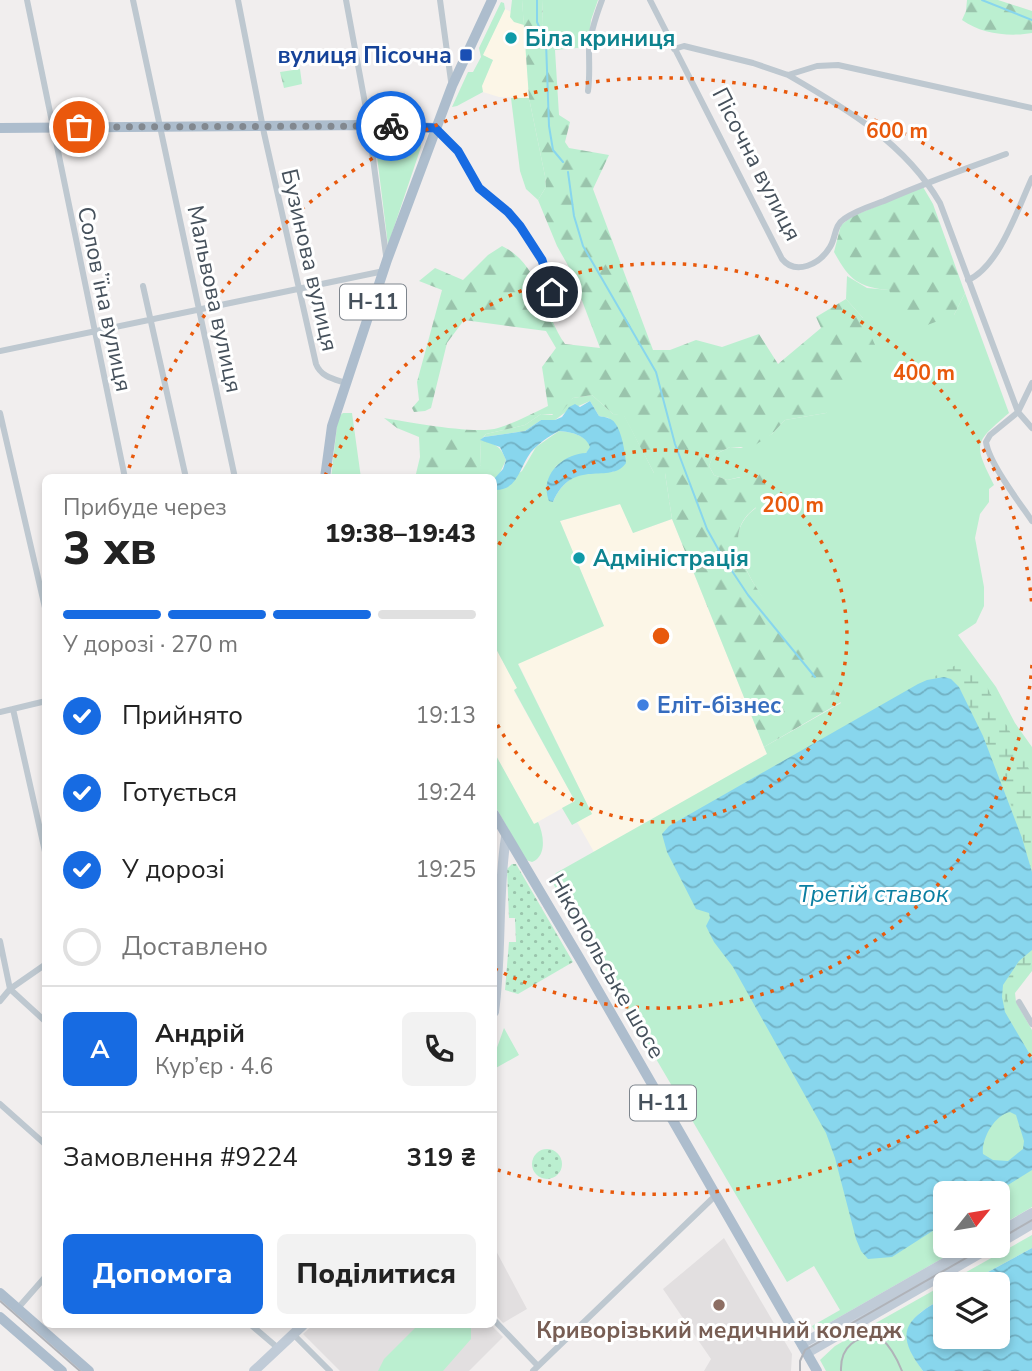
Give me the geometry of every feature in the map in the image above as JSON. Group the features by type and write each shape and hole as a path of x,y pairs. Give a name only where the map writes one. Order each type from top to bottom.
{"main road":[{"name":"Н-11","path":"325,474 329,438 385,265 435,128 492,0"},
{"path":"0,128 368,125 435,128"},
{"name":"Н-11","path":"497,820 506,836"},
{"path":"497,928 506,836"},
{"name":"Нікопольське шосе","path":"506,836 817,1371"},
{"path":"1010,1226 1032,1213"},
{"path":"1010,1236 1032,1224"},
{"path":"804,1348 954,1258"},
{"path":"804,1348 971,1258"},
{"path":"0,1293 89,1371"},
{"path":"0,1317 62,1371"},
{"path":"254,1371 300,1328"}],"street":[{"name":"Соловʼїна вулиця","path":"27,0 124,474"},
{"name":"Мальвова вулиця","path":"133,0 235,474"},
{"name":"Бузинова вулиця","path":"238,0 262,127 318,370 332,379 346,383"},
{"path":"0,351 298,288 385,265 368,125 346,0"},
{"path":"440,0 452,86"},
{"path":"588,91 591,72 589,50 601,0"},
{"name":"Пісочна вулиця","path":"650,0 782,259 791,268 801,268 828,251 836,229 844,219 928,182 1006,154"},
{"path":"674,49 684,46 753,63 788,75 843,106 890,142 928,182 940,202 1018,412 1032,428"},
{"path":"788,75 817,66 838,65 1032,108"},
{"path":"435,128 458,151 479,188 508,212 520,226 542,260 552,292"},
{"path":"968,280 978,276 989,265 1032,178"},
{"path":"143,286 185,474"},
{"path":"1032,383 1018,412 990,435 986,442 1010,489 1032,521"},
{"path":"0,413 42,595"},
{"path":"0,712 42,702"},
{"path":"13,709 42,838"},
{"path":"0,940 10,989 42,1018"},
{"path":"0,1001 10,989 42,967"},
{"path":"1019,1002 1032,1024"},
{"path":"0,1104 42,1141"},
{"path":"497,1324 535,1368 716,1195"},
{"path":"18,1308 42,1281"},
{"path":"255,1328 278,1348"},
{"path":"293,1334 330,1371"}],"shaded area":[{"path":"505,9 524,18 529,98 499,97 483,92 481,86 493,60 482,55"},
{"name":"Еліт-бізнес","path":"621,504 633,533 672,519 767,754 594,852 577,822 592,814 518,663 604,626 560,521"},
{"path":"497,651 517,688 514,691 575,801 534,824 497,757"},
{"name":"Криворізький медичний коледж","path":"724,1238 792,1354 791,1371 704,1371 711,1359 663,1289"},
{"path":"497,1253 527,1309 503,1323 497,1316"},
{"path":"310,1328 494,1328 503,1337 469,1371 340,1371 303,1334"}],"green space":[{"path":"512,0 522,0 524,25 514,22 510,17"},
{"path":"522,0 543,0 542,24 555,50 559,115 570,122 565,142 569,148 609,155 593,189 653,350 670,350 696,340 722,347 759,334 778,364 821,328 816,317 846,299 863,318 880,356 826,413 785,420 772,434 752,447 730,447 718,453 709,466 714,475 727,480 777,470 771,491 743,522 739,531 739,547 744,565 766,602 818,666 841,702 764,747 672,519 665,473 654,473 624,416 613,414 592,395 573,398 560,414 541,414 525,425 486,434 480,441 481,465 476,474 416,474 420,457 419,437 397,428 384,418 442,427 488,430 511,424 548,406 542,367 556,348 546,331 464,320 447,343 431,408 414,412 412,408 419,400 417,382 442,290 419,281 435,268 463,280 488,255 502,246 515,254 533,277 565,344 600,348 570,269 557,246 538,200 546,187 529,98"},
{"path":"543,0 598,0 591,20 588,47 555,50 542,24"},
{"path":"967,0 998,0 1032,11 1032,33 996,33 970,25 962,20"},
{"path":"501,2 504,3 505,9 483,55 493,60 482,86 483,92 452,107 468,72 473,72 481,57 479,48"},
{"path":"300,69 302,84 284,88 280,72"},
{"path":"511,98 529,98 546,187 538,200 526,189 520,171"},
{"path":"404,131 416,135 421,147 388,245 374,132"},
{"path":"923,187 933,204 965,293 954,315 906,333 889,290 869,287 855,280 844,269 834,252 841,225 853,216"},
{"path":"847,276 867,288 889,290 954,315 965,293 1009,413 989,431 980,444 980,452 994,485 989,489 989,502 980,514 975,538 984,587 984,606 976,623 958,635 996,687 1015,723 1032,747 1032,971 1015,993 1016,1002 1032,1030 1032,1207 1010,1220 1010,1181 933,1181 933,1258 943,1258 815,1331 812,1326 840,1310 814,1266 787,1282 551,880 556,873 767,754 764,747 841,703 766,603 743,561 738,534 745,519 756,508 740,477 727,480 714,475 709,466 718,453 730,447 741,448 772,434 785,420 826,413 863,318 846,299"},
{"path":"592,395 613,414 624,415 654,473 665,473 672,519 633,533 620,504 560,521 604,626 518,664 592,814 572,825 562,808 575,801 514,690 517,688 497,651 497,488 522,471 536,447 559,431 582,437 591,447 586,453 556,466 548,482 553,502 563,485 570,480 594,472 613,472 625,455 617,430 609,418 599,416 590,401 567,411 555,420 541,420 525,431 484,437 486,434 525,425 541,414 552,415 573,398"},
{"path":"343,413 352,413 360,474 331,474 338,417"},
{"path":"480,440 496,446 506,460 497,478 497,474 472,474 481,465"},
{"path":"960,663 972,668 987,687 1032,775 1032,872 1018,824 1000,778 959,687 944,679 927,680"},
{"path":"497,757 534,824 538,822 540,827 543,839 540,855 532,862 526,860 497,809"},
{"path":"516,864 573,962 518,994 505,990 509,942 516,942 515,918 509,918 507,869"},
{"path":"1032,950 1032,963 1012,986 1008,1012 1005,1012 1003,985 1019,961"},
{"path":"504,1028 519,1055 497,1067 497,1048"},
{"path":"547,1149 553,1150 561,1158 561,1170 553,1178 547,1179 541,1178 533,1170 532,1164 533,1158 541,1150"},
{"path":"1032,1235 1032,1248 988,1272 966,1272 991,1258 1010,1258 1010,1247"},
{"path":"933,1291 933,1304 914,1319 907,1336 914,1357 923,1371 826,1371 820,1360 835,1346"},
{"path":"415,1328 471,1328 471,1339 443,1371 378,1371 384,1359"}],"water":[{"path":"590,401 599,416 612,420 623,442 626,463 611,472 571,480 561,488 553,502 549,501 547,483 555,468 569,457 586,453 590,447 582,437 559,431 531,452 513,483 497,490 497,476 506,460 500,447 480,440 484,437 525,431 541,420 562,417 569,407 575,404 580,407"},
{"name":"Третій ставок","path":"944,677 951,679 959,687 983,736 1022,838 1032,872 1032,950 1019,961 1003,985 1002,997 1005,1012 1032,1058 1032,1170 1010,1184 1010,1181 933,1181 933,1231 892,1257 868,1259 856,1239 826,1133 733,967 714,942 706,926 709,913 696,909 667,852 662,834 669,826 918,684","holes":["1010,1112 1016,1115 1024,1141 1023,1149 1008,1161 993,1160 983,1154 984,1142 990,1129 999,1118"]},
{"path":"1032,1248 1032,1371 923,1371 908,1346 906,1336 913,1320 933,1304 933,1349 1010,1349 1010,1272 988,1272"}],"waterway":[{"path":"537,0 537,22 546,42 549,126 553,150 563,162"},
{"path":"982,0 1032,20"},
{"path":"568,172 574,216 583,246 656,372 675,444 707,529 748,595 815,677"}],"tram line":[{"path":"1010,1233 1032,1220"},
{"path":"800,1371 800,1361 805,1350 966,1258"},
{"path":"0,1301 80,1371"},
{"path":"847,1328 874,1333 888,1345 902,1371"},
{"path":"841,1371 843,1355 851,1344 864,1338 880,1339"}],"way so far":[{"path":"79,127 391,126"}],"place":[{"name":"Біла криниця","path":"511,38"},
{"name":"вулиця Пісочна","path":"466,55"},
{"name":"Адміністрація","path":"579,558"},
{"name":"Еліт-бізнес","path":"643,705"},
{"name":"Криворізький медичний коледж","path":"719,1305"}],"route":[{"path":"391,126 435,128 449,141 458,151 479,188 508,212 528,237 547,269 552,292"}]}
